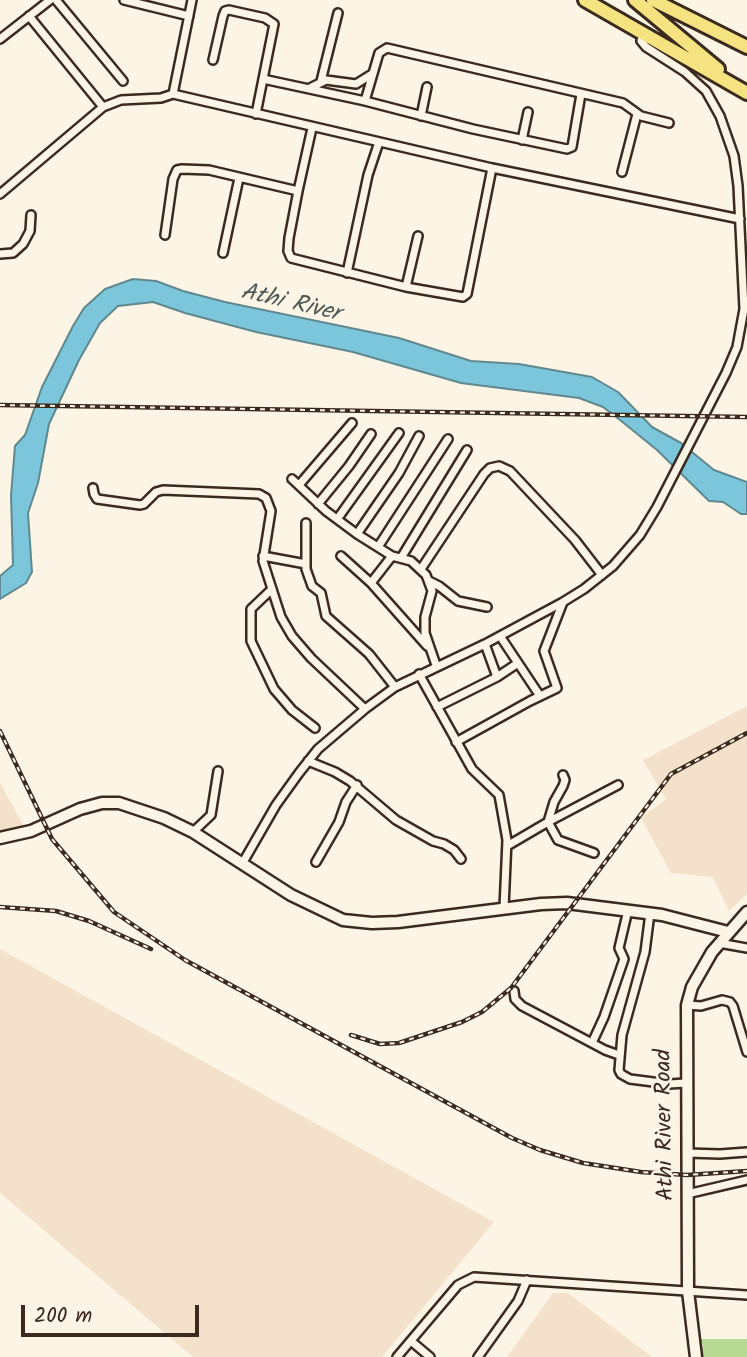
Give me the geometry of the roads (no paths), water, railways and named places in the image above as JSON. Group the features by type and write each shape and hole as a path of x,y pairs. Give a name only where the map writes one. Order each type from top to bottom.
{"highway":[{"path":"635,0 745,91"},
{"path":"653,0 747,47"},
{"path":"588,2 745,91"}],"street":[{"path":"0,39 50,0"},
{"path":"57,0 123,81"},
{"path":"124,0 189,16"},
{"path":"173,93 192,0"},
{"path":"213,60 225,11 233,10 271,20 274,28 256,114"},
{"path":"321,81 338,13"},
{"path":"29,16 103,107"},
{"path":"242,864 276,805 308,761 318,749 365,709 395,687 436,665 485,644 562,602 613,566 640,535 726,373 737,347 743,321 740,219 734,156 714,104 706,91 685,72 646,47 641,41 643,34"},
{"path":"365,101 379,53 387,48 623,103 637,114 669,123"},
{"path":"310,88 328,79 352,84 364,80 375,71"},
{"path":"264,79 570,149 581,94"},
{"path":"421,116 427,87"},
{"path":"0,194 103,107 121,100 161,98 173,93 492,168 740,219"},
{"path":"522,140 528,112"},
{"path":"622,172 637,114"},
{"path":"313,128 289,238 289,256 295,260 406,287 458,297 467,294 492,168"},
{"path":"347,273 366,184 379,142"},
{"path":"165,235 173,178 177,170 209,170 298,191"},
{"path":"223,253 239,178"},
{"path":"0,254 13,253 23,244 30,231 31,215"},
{"path":"406,287 418,236"},
{"path":"299,485 352,423"},
{"path":"338,519 399,433"},
{"path":"318,503 371,434"},
{"path":"357,534 393,482 419,436"},
{"path":"378,548 447,439"},
{"path":"371,583 396,557 467,450"},
{"path":"421,569 484,474 490,468 499,466 510,471 575,540 602,575"},
{"path":"292,479 357,534 396,557 408,559 421,569 429,581 432,596 425,617 425,628 428,647 436,665"},
{"path":"93,488 93,495 97,499 139,505 163,490 263,496 269,499 271,510 263,556 264,569 281,617 292,636 311,658 365,709"},
{"path":"306,523 306,565 310,584 321,593 328,619 369,654 395,687"},
{"path":"263,556 306,565"},
{"path":"341,556 371,583 428,647"},
{"path":"429,581 458,601 487,607"},
{"path":"272,589 251,608 251,641 274,689 292,710 315,728"},
{"path":"456,742 557,688 544,651 562,602"},
{"path":"500,636 540,696"},
{"path":"485,644 496,677"},
{"path":"437,708 518,663"},
{"path":"419,674 472,769 497,792 504,817 507,846 504,908"},
{"path":"308,761 335,772 396,820 454,850 461,859"},
{"path":"193,832 211,815 218,771"},
{"path":"564,775 563,786 548,821 558,840 594,853"},
{"path":"507,846 548,821 618,785"},
{"path":"316,862 356,786"},
{"path":"0,838 31,831 79,809 110,803 147,811 193,832 291,895 343,920 398,922 567,903 650,913 728,932"},
{"path":"592,1042 604,1017 624,959 619,948 628,910"},
{"name":"Athi River Road","path":"696,1357 688,1291 687,1005 700,972 719,943 747,912"},
{"path":"650,913 645,952 619,1055 620,1070 625,1077 669,1084 686,1083"},
{"path":"719,943 747,948"},
{"path":"514,991 514,999 522,1006 619,1055"},
{"path":"687,1005 701,1006 722,1000 730,1002 747,1052"},
{"path":"687,1153 747,1152"},
{"path":"687,1194 743,1180 747,1187"},
{"path":"397,1357 458,1285 468,1279 482,1276 747,1295"},
{"path":"478,1357 518,1301 527,1280"},
{"path":"411,1341 430,1357"}],"water":[{"path":"133,279 156,281 225,302 399,338 471,361 519,364 592,377 618,392 652,427 681,443 714,470 747,482 747,514 741,514 723,502 709,501 657,450 620,420 603,407 579,398 461,383 353,352 256,332 153,302 118,306 100,323 79,360 49,424 38,483 28,513 32,572 26,583 0,599 0,576 13,565 11,495 15,446 25,435 42,387 84,308 105,289"}],"railway":[{"path":"0,405 747,417"},
{"path":"0,731 52,839 114,912 185,960 512,1138 540,1150 583,1163 641,1172 687,1175 747,1171"},
{"path":"351,1035 380,1044 399,1043 462,1022 482,1012 511,988 671,774 747,733"},
{"path":"0,907 56,911 89,921 151,949"}],"water label":[{"name":"Athi River","path":"290,305"}]}
